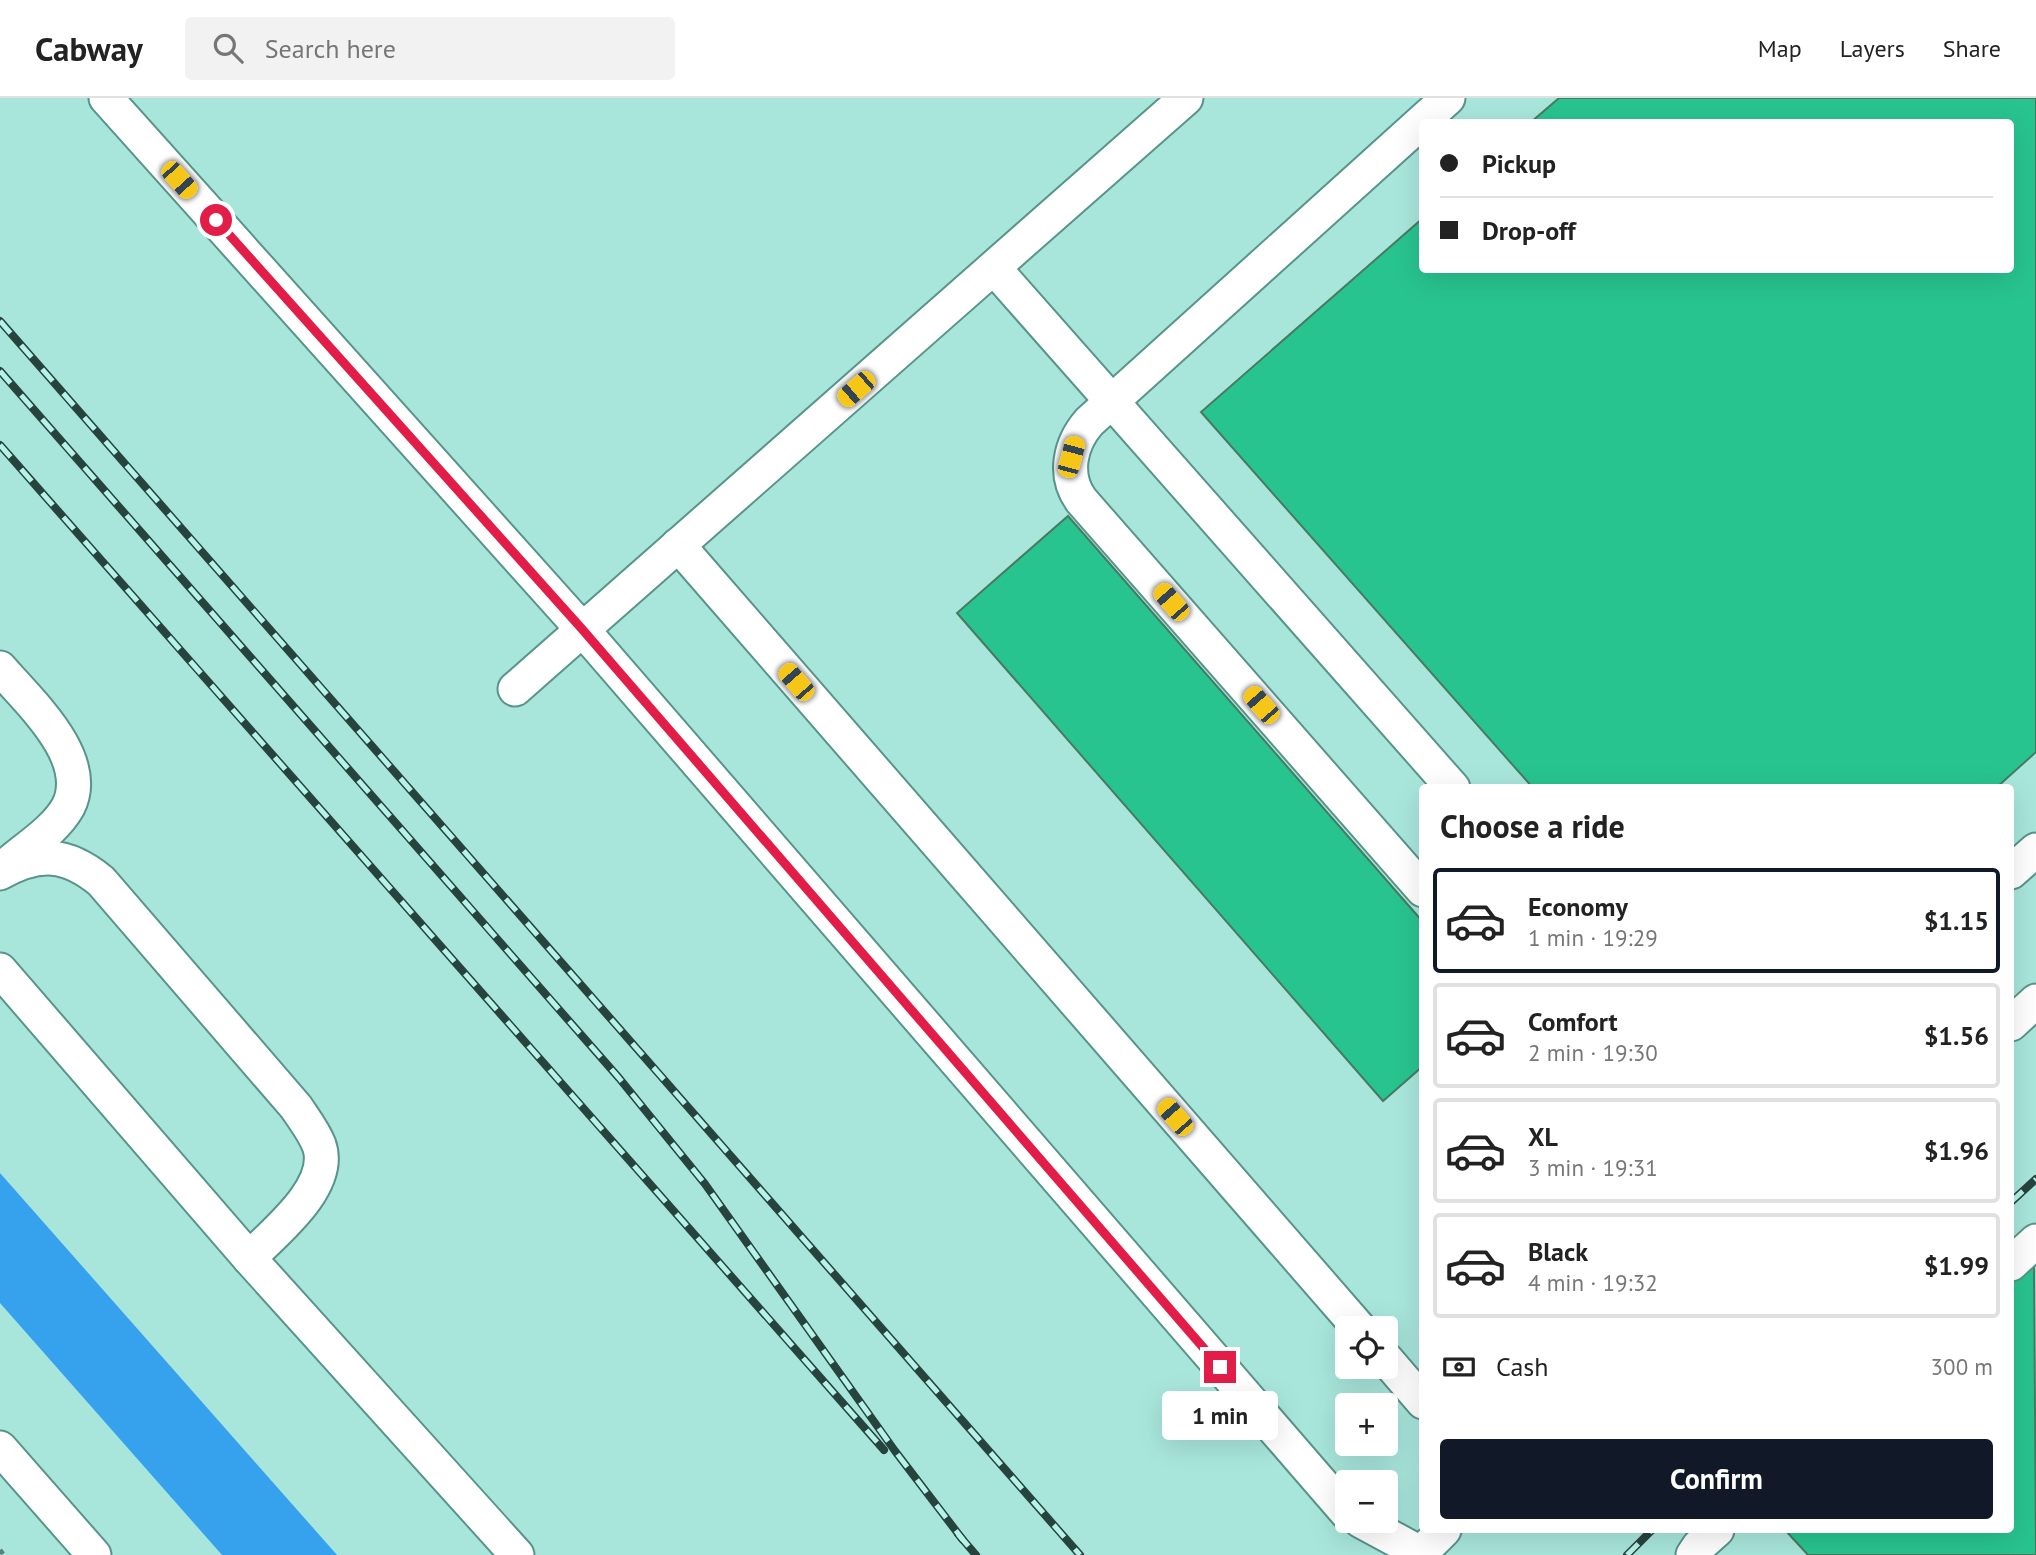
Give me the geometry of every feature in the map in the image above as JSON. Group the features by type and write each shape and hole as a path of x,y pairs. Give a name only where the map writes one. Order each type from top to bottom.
{"street":[{"path":"106,98 582,629 1335,1499"},
{"path":"515,689 1186,98"},
{"path":"1425,119 1448,98"},
{"path":"1419,124 1089,422 1075,443 1069,470 1074,491 1419,885"},
{"path":"994,268 1449,784"},
{"path":"678,545 1349,1316"},
{"path":"0,668 55,731 72,767 74,786 68,806 54,825 0,872"},
{"path":"2014,869 2036,850"},
{"path":"0,872 23,862 62,858 82,866 92,874 307,1122 320,1147 320,1164 315,1181 299,1210 249,1258"},
{"path":"0,971 249,1258 517,1555"},
{"path":"2014,1021 2036,1002"},
{"path":"2014,1261 2036,1241"},
{"path":"1398,1373 1419,1397"},
{"path":"0,1448 94,1555"},
{"path":"1390,1533 1427,1548"},
{"path":"1693,1555 1714,1533"}],"path":[{"path":"0,1550 5,1555"}],"water":[{"path":"0,1173 337,1555 222,1555 0,1303"}],"building":[{"path":"1559,98 2036,98 2036,752 2000,784 1529,784 1201,412 1419,221 1419,273 2014,273 2014,119 1534,119"},
{"path":"1068,516 1419,917 1419,1070 1383,1101 957,613"},
{"path":"2034,1263 2036,1555 1808,1555 1788,1533 2014,1533 2014,1281"}],"railway":[{"path":"0,321 1080,1555"},
{"path":"0,371 619,1078 705,1184 895,1451 963,1540"},
{"path":"0,445 884,1450"},
{"path":"2014,1199 2036,1179"},
{"path":"1627,1555 1649,1533"},
{"path":"958,1534 976,1555"}],"route":[{"path":"216,220 582,629 1220,1367"}]}
